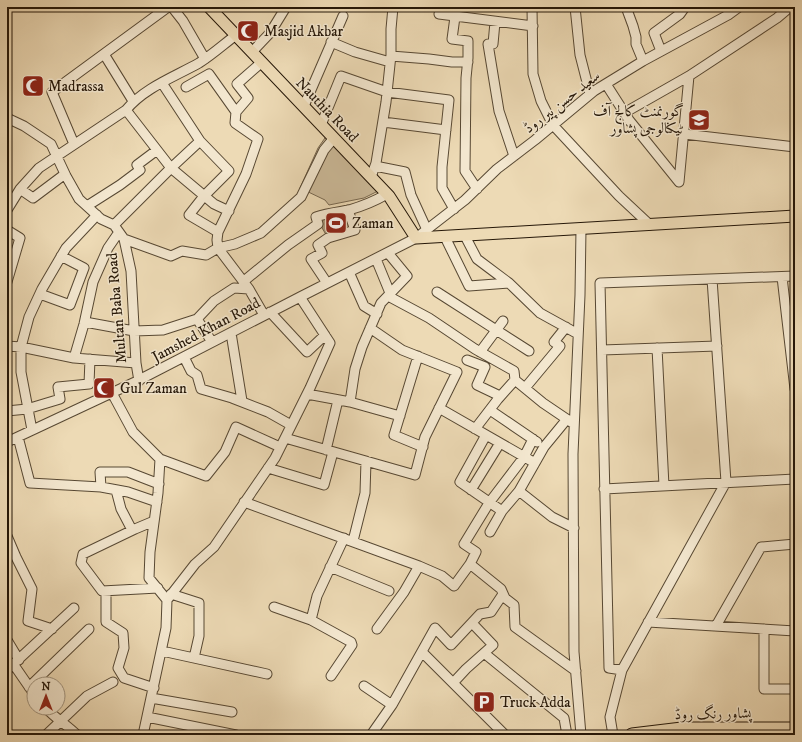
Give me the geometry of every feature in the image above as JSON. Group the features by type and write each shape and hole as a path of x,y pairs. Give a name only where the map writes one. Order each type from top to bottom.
{"highway":[{"path":"780,729 795,724"},
{"name":"پشاور رنگ روڈ","path":"632,735 682,729 795,729"}],"main road":[{"name":"Nauthia Road","path":"209,7 387,194 416,238"},
{"path":"416,238 795,216"}],"street":[{"path":"74,144 52,92 168,7"},
{"path":"172,7 183,21 204,59"},
{"path":"252,52 270,33 286,7"},
{"path":"371,177 383,122 387,92 391,59 393,7"},
{"path":"441,7 439,14 532,26"},
{"path":"532,7 533,74 540,101 553,125 619,196 650,225"},
{"path":"575,7 580,56 590,94"},
{"path":"626,7 636,37 636,44 643,61"},
{"path":"661,51 654,33 680,14 685,7"},
{"name":"سعید حسن پیر روڈ","path":"416,238 465,200 497,169 590,94 643,61 728,15 738,7"},
{"path":"624,113 689,76 777,18 790,7"},
{"path":"304,106 343,16"},
{"path":"455,17 452,39 468,41 465,171 477,189"},
{"path":"496,22 493,44 488,44 490,60 499,111 514,156"},
{"path":"7,210 20,189 39,168 126,110 133,101 204,59 236,35"},
{"path":"331,42 355,52 391,59 429,59 452,62 468,62"},
{"path":"104,54 133,101"},
{"path":"262,62 237,84 248,98 236,112 235,123 258,139 246,174 218,232 218,248 247,285 267,314 307,352 325,335"},
{"path":"186,87 209,74 236,112"},
{"path":"322,125 341,76 387,92 449,100 442,167 442,188 454,208"},
{"path":"606,84 624,113 679,182 689,76"},
{"path":"162,83 200,142 229,171 204,196 189,215 218,232"},
{"path":"126,110 170,168 214,204 229,211"},
{"path":"7,118 24,126 51,144 64,174 78,199 97,215 119,232 171,256 182,251 206,255 218,248 236,244 261,233 301,197 324,150 334,138"},
{"path":"383,122 446,130"},
{"path":"684,134 795,147"},
{"path":"74,358 85,322 93,282 108,248 170,168 200,142"},
{"path":"87,206 140,170 137,165 157,150"},
{"path":"374,166 405,172 411,195 427,230"},
{"path":"20,189 33,198 64,174"},
{"path":"85,322 134,331 163,330 197,319 214,301 234,288 247,285 288,245 318,224 316,217 327,213 348,210 374,202 387,194"},
{"path":"327,283 311,259 322,253 318,245 328,238 355,230 348,210"},
{"path":"32,430 21,372 21,347 29,317 66,248 97,215"},
{"path":"581,229 578,334 571,422 574,528 574,652 581,735"},
{"path":"7,230 20,238 7,282"},
{"name":"Multan Baba Road","path":"119,232 131,271 136,363 139,381"},
{"path":"465,236 477,259 509,283 540,313 578,334"},
{"path":"445,237 469,286 509,283"},
{"name":"Jamshed Khan Road","path":"7,442 139,381 416,238"},
{"path":"350,402 355,368 381,303 407,276 388,253"},
{"path":"40,294 70,305 84,268 61,256"},
{"path":"376,259 389,295 429,318 480,352 514,371 515,380 571,422"},
{"path":"349,272 364,306 377,314"},
{"path":"622,670 609,668 600,283 795,276"},
{"path":"782,277 795,389"},
{"path":"613,735 610,717 622,670 726,482 712,279"},
{"path":"437,292 529,351"},
{"path":"143,735 162,651 169,597 195,564 214,547 268,468 307,394 330,343 300,297"},
{"path":"197,319 212,342"},
{"path":"480,352 503,321"},
{"path":"525,388 560,346 554,342 566,327"},
{"path":"285,438 415,475 425,437 457,372 402,350 370,328"},
{"path":"231,333 242,401"},
{"path":"7,346 21,347 74,358 136,363"},
{"path":"602,350 717,346"},
{"path":"658,348 664,486"},
{"path":"418,356 394,435 423,446"},
{"path":"184,357 191,372 196,375 201,389 242,401 268,412 291,425"},
{"path":"7,411 27,409 60,399 58,387 89,384 90,359"},
{"path":"467,360 485,367 477,385 500,396"},
{"path":"475,429 500,396 515,380"},
{"path":"112,393 133,432 160,459 206,476 225,452 236,427 280,447"},
{"path":"307,394 350,402 400,416"},
{"path":"268,468 324,485 338,400"},
{"path":"439,408 535,463"},
{"path":"490,410 544,447"},
{"path":"490,532 502,511 519,491 544,447 571,422"},
{"path":"486,435 460,482 502,511"},
{"path":"18,437 30,483 101,487 128,492 157,502"},
{"path":"244,502 419,566 442,576 454,586 470,564 476,552 464,544 490,503 524,457 533,439"},
{"path":"471,490 500,443"},
{"path":"160,459 159,484 150,552 149,578 169,597 199,603 198,636 194,658"},
{"path":"311,620 317,596 330,567 348,539 365,493 366,461"},
{"path":"101,487 100,472 128,472 159,484"},
{"path":"604,489 795,479"},
{"path":"116,490 121,509 132,530"},
{"path":"519,491 552,517 574,528"},
{"path":"154,521 83,554 81,563 102,591 158,588"},
{"path":"7,536 32,589 28,621 52,629"},
{"path":"716,626 761,547 795,544"},
{"path":"470,564 501,589 505,598 514,605 515,627 576,671"},
{"path":"377,629 404,592 419,566"},
{"path":"330,567 389,590"},
{"path":"106,591 106,622 123,633 124,648 118,668 124,678 154,688"},
{"path":"371,735 392,705 435,628 452,645 480,614 491,612 503,594"},
{"path":"274,607 311,620 352,643 331,676"},
{"path":"13,665 74,608"},
{"path":"648,622 795,631"},
{"path":"453,683 493,645 472,623"},
{"path":"46,676 90,629"},
{"path":"764,629 764,689 795,689"},
{"path":"7,640 13,665 26,683"},
{"path":"162,651 267,674"},
{"path":"422,652 505,735"},
{"path":"484,653 564,718 567,735"},
{"path":"46,735 87,696 113,682"},
{"path":"364,686 392,705"},
{"path":"151,698 232,712"},
{"path":"55,716 77,735"},
{"path":"147,717 236,735"}],"shaded area":[{"path":"327,135 380,190 364,198 329,205 325,200 300,188 318,148"},
{"name":"Zaman","path":"348,210 355,230 328,238 315,216"}],"place":[{"name":"Masjid Akbar","path":"248,31"},
{"name":"Madrassa","path":"33,86"},
{"name":"گورنمنٹ کالج آف ٹیکنالوجی پشاور","path":"699,120"},
{"name":"Zaman","path":"336,223"},
{"name":"Gul Zaman","path":"104,388"},
{"name":"Truck Adda","path":"484,702"}]}
